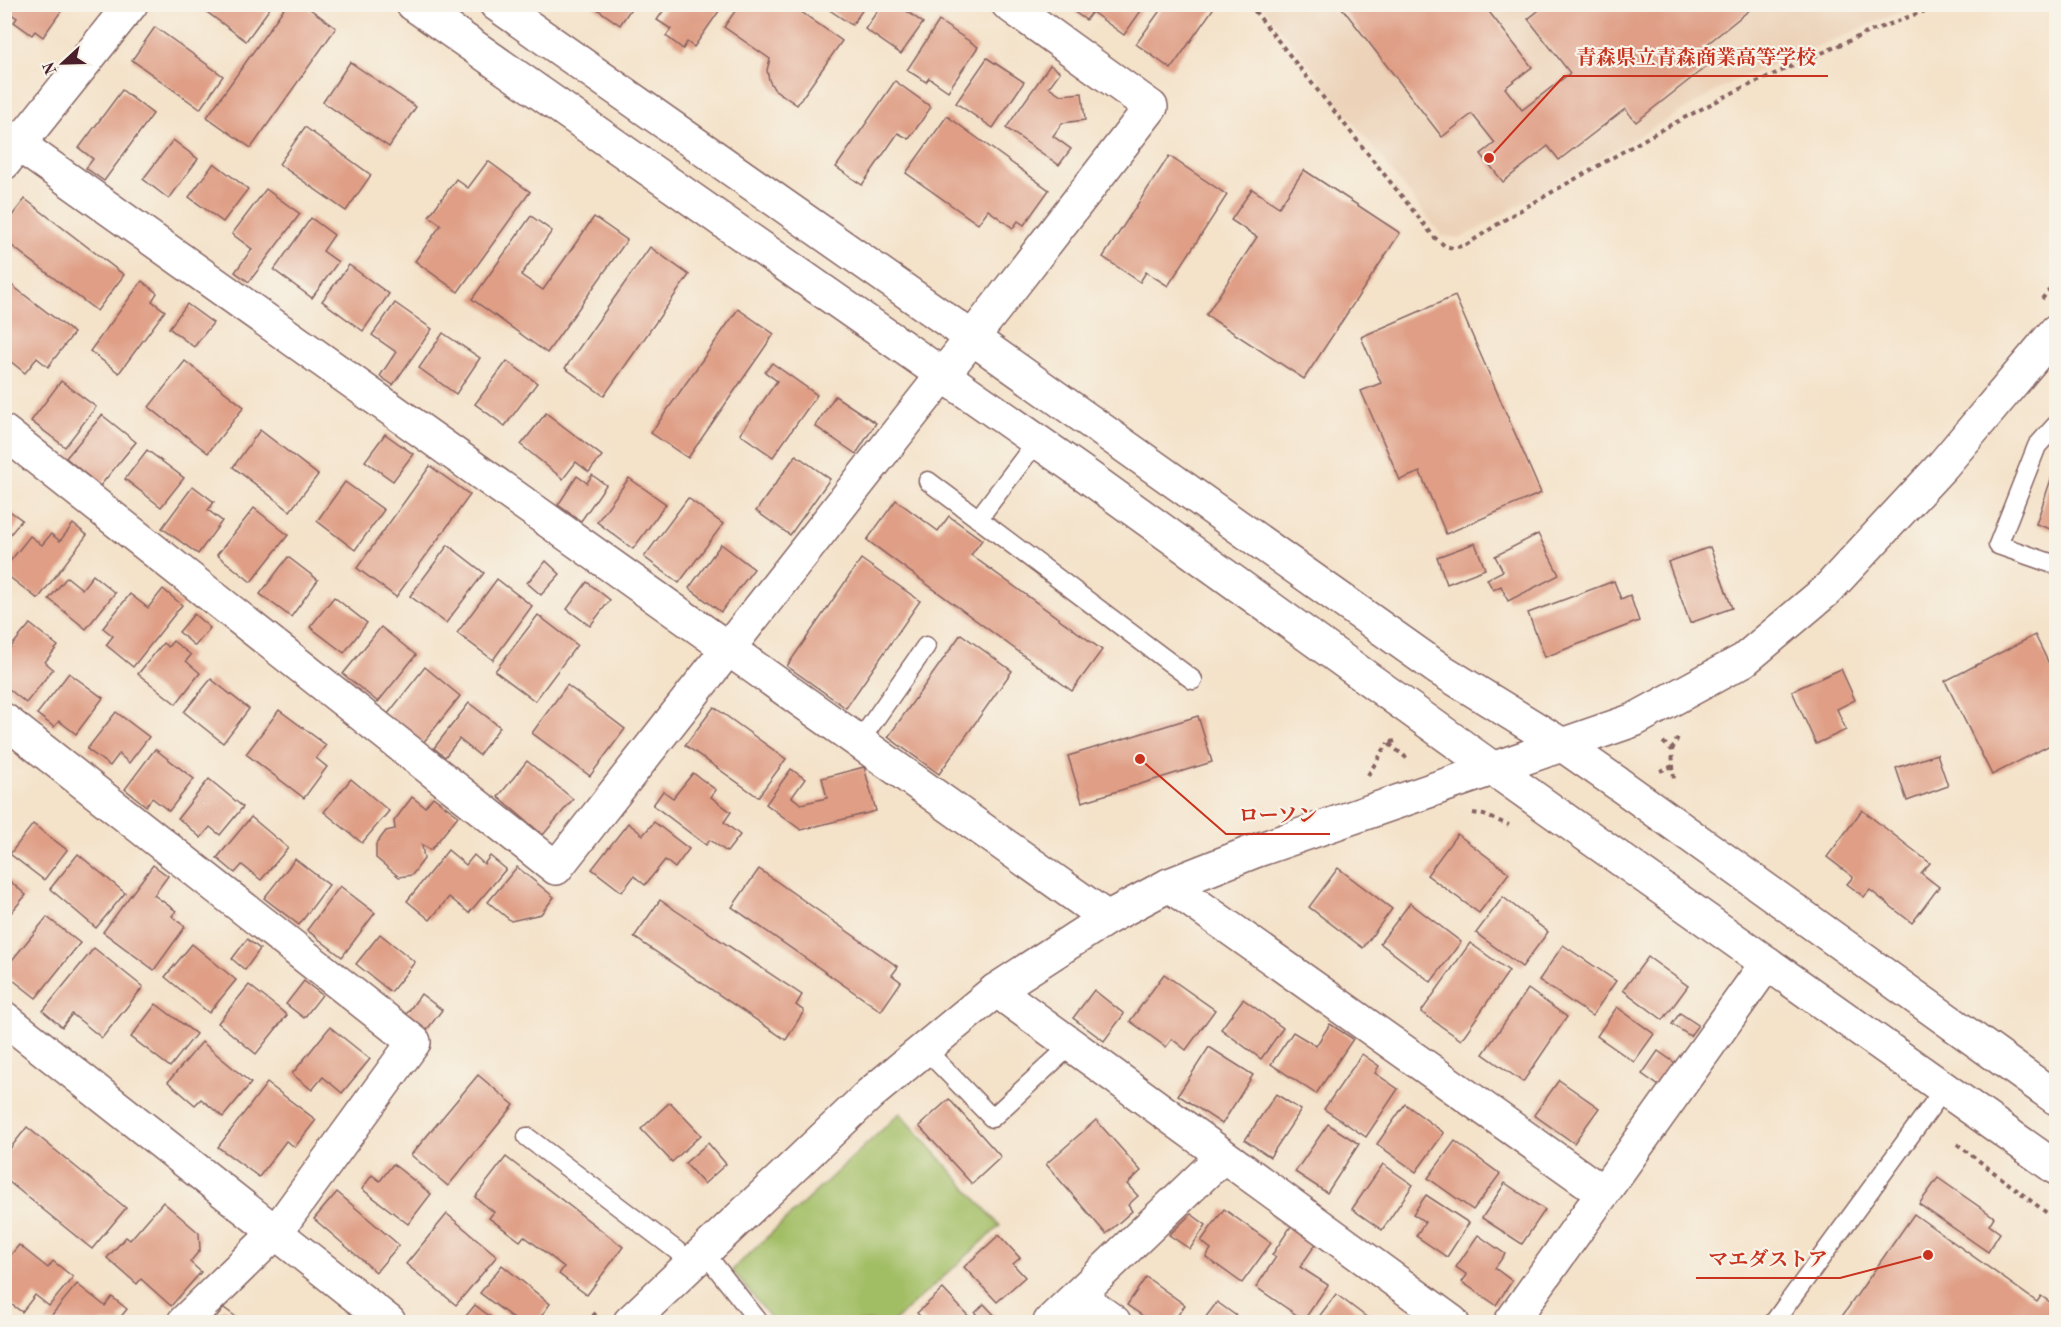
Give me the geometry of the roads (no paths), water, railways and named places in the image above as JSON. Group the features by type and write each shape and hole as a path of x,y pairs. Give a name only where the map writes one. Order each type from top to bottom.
{"street":[{"path":"131,4 9,147 728,648 1107,918"},
{"path":"413,4 941,376 1037,441 1492,768 2056,1168"},
{"path":"496,4 1439,669 1564,746 2056,1098"},
{"path":"4,432 556,868 1151,107 1008,4"},
{"path":"630,1323 870,1094 996,990 1107,918 1169,885 1255,851 1634,720 1744,660 1827,590 1943,465 2056,331"},
{"path":"4,720 414,1042 276,1232 184,1323"},
{"path":"1169,885 1602,1192"},
{"path":"1511,1323 1767,963"},
{"path":"996,990 1452,1323"},
{"path":"4,1018 389,1323"},
{"path":"1050,1323 1223,1156"},
{"path":"1077,1296 1114,1323"}],"lane":[{"path":"2056,425 2037,446 1998,545 2056,565"},
{"path":"978,519 1037,441"},
{"path":"928,481 1193,680"},
{"path":"859,742 926,646"},
{"path":"925,1049 992,1118 1071,1045"},
{"path":"1774,1323 1944,1089"},
{"path":"527,1137 699,1258 759,1323"}],"place":[{"name":"青森県立青森商業高等学校","path":"1489,158"},
{"name":"ローソン","path":"1140,759"},
{"name":"マエダストア","path":"1928,1255"}]}
